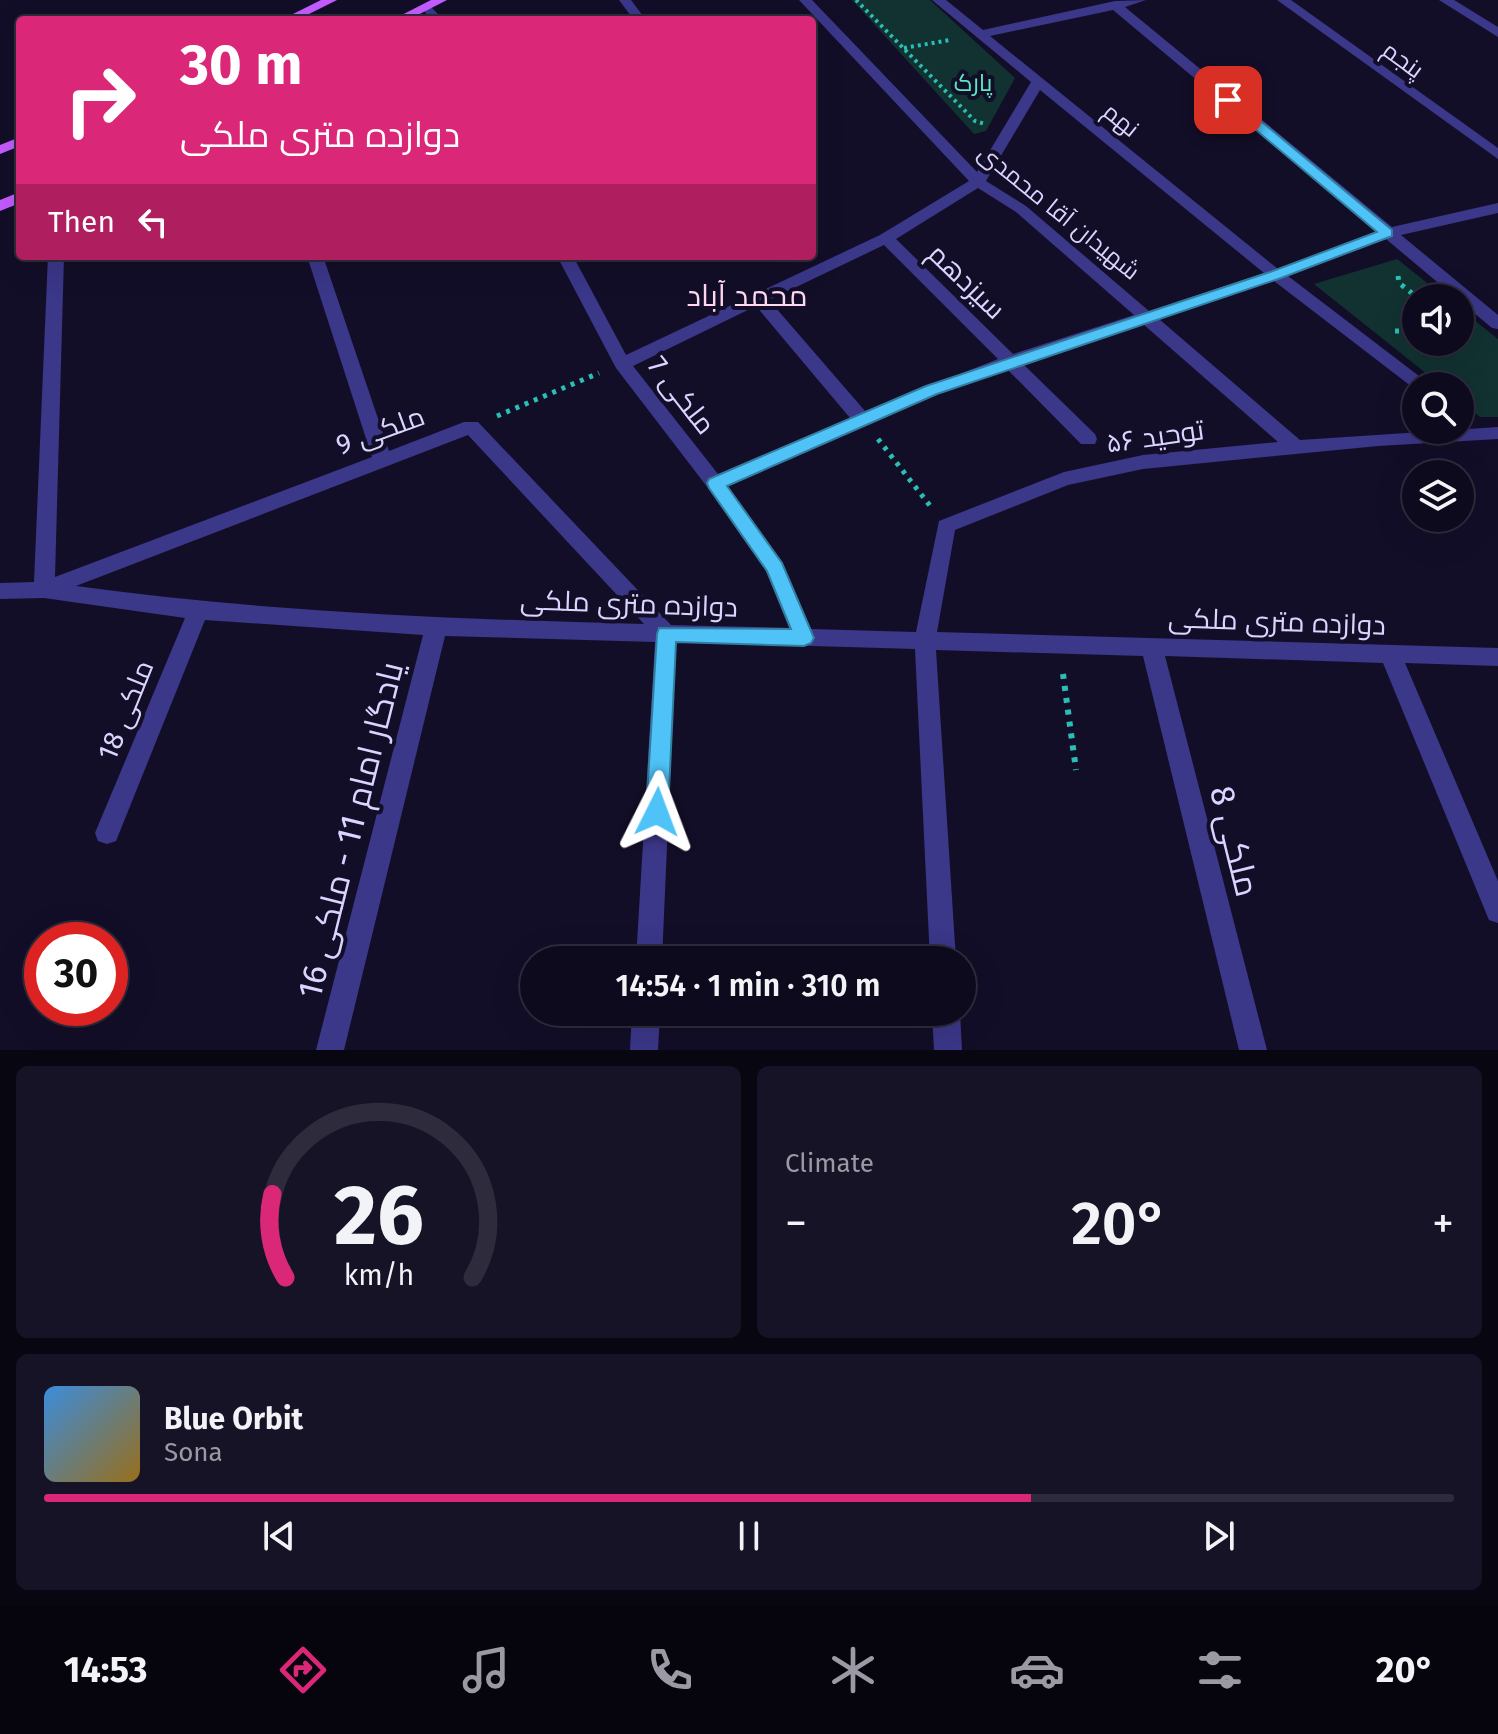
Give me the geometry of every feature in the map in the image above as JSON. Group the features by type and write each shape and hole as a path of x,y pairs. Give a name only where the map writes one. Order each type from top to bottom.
{"main road":[{"path":"296,16 331,0"},
{"path":"407,16 441,0"}],"street":[{"name":"شهیدان آقا محمدی","path":"805,0 978,182 1021,209 1296,447"},
{"name":"نهم","path":"938,0 1276,275 1404,372"},
{"path":"981,34 1140,0"},
{"name":"پنجم","path":"1283,0 1498,155"},
{"path":"1445,0 1498,33"},
{"path":"1115,5 1498,324"},
{"path":"427,7 435,16"},
{"path":"978,182 1038,81"},
{"name":"ملکی 7","path":"804,638 775,568 715,483 622,364 760,300 817,260 886,238 978,182"},
{"path":"715,483 1011,361 1276,275 1387,233 1498,208"},
{"name":"سیزدهم","path":"886,238 1088,439"},
{"path":"44,590 56,260"},
{"path":"316,260 382,459"},
{"path":"567,260 622,364"},
{"path":"760,300 862,420"},
{"name":"ملکی 9","path":"44,590 471,427 666,634"},
{"name":"توحید ۵۶","path":"946,526 1064,479 1143,462 1296,447 1498,433"},
{"path":"942,946 925,641 946,526"},
{"name":"دوازده متری ملکی","path":"0,591 44,590 198,611 436,627 1498,657"},
{"name":"ملکی 18","path":"107,833 198,611"},
{"name":"یادگار امام 11 - ملکی 16","path":"330,1050 436,627"},
{"path":"650,946 666,634"},
{"name":"ملکی 8","path":"1152,648 1253,1050"},
{"path":"1390,654 1491,877 1498,911"},
{"path":"644,1050 645,1026"},
{"path":"947,1026 948,1050"}],"path":[{"path":"856,0 975,121 1009,131"},
{"path":"903,48 981,34"},
{"path":"471,427 622,364"},
{"path":"862,420 946,526"},
{"path":"1059,645 1076,770"}],"green space":[{"name":"پارک","path":"852,0 930,0 1015,78 986,131 974,134"},
{"path":"1397,259 1428,284 1402,284 1402,354 1314,284"},
{"path":"1474,320 1498,339 1498,417 1480,417 1474,412 1474,372 1424,372 1404,356 1474,356"}],"district":[{"name":"محمد آباد","path":"747,296"}],"route":[{"path":"657,812 666,634 804,638 775,568 715,483 932,390 1011,361 1276,275 1387,233 1228,100"}]}
